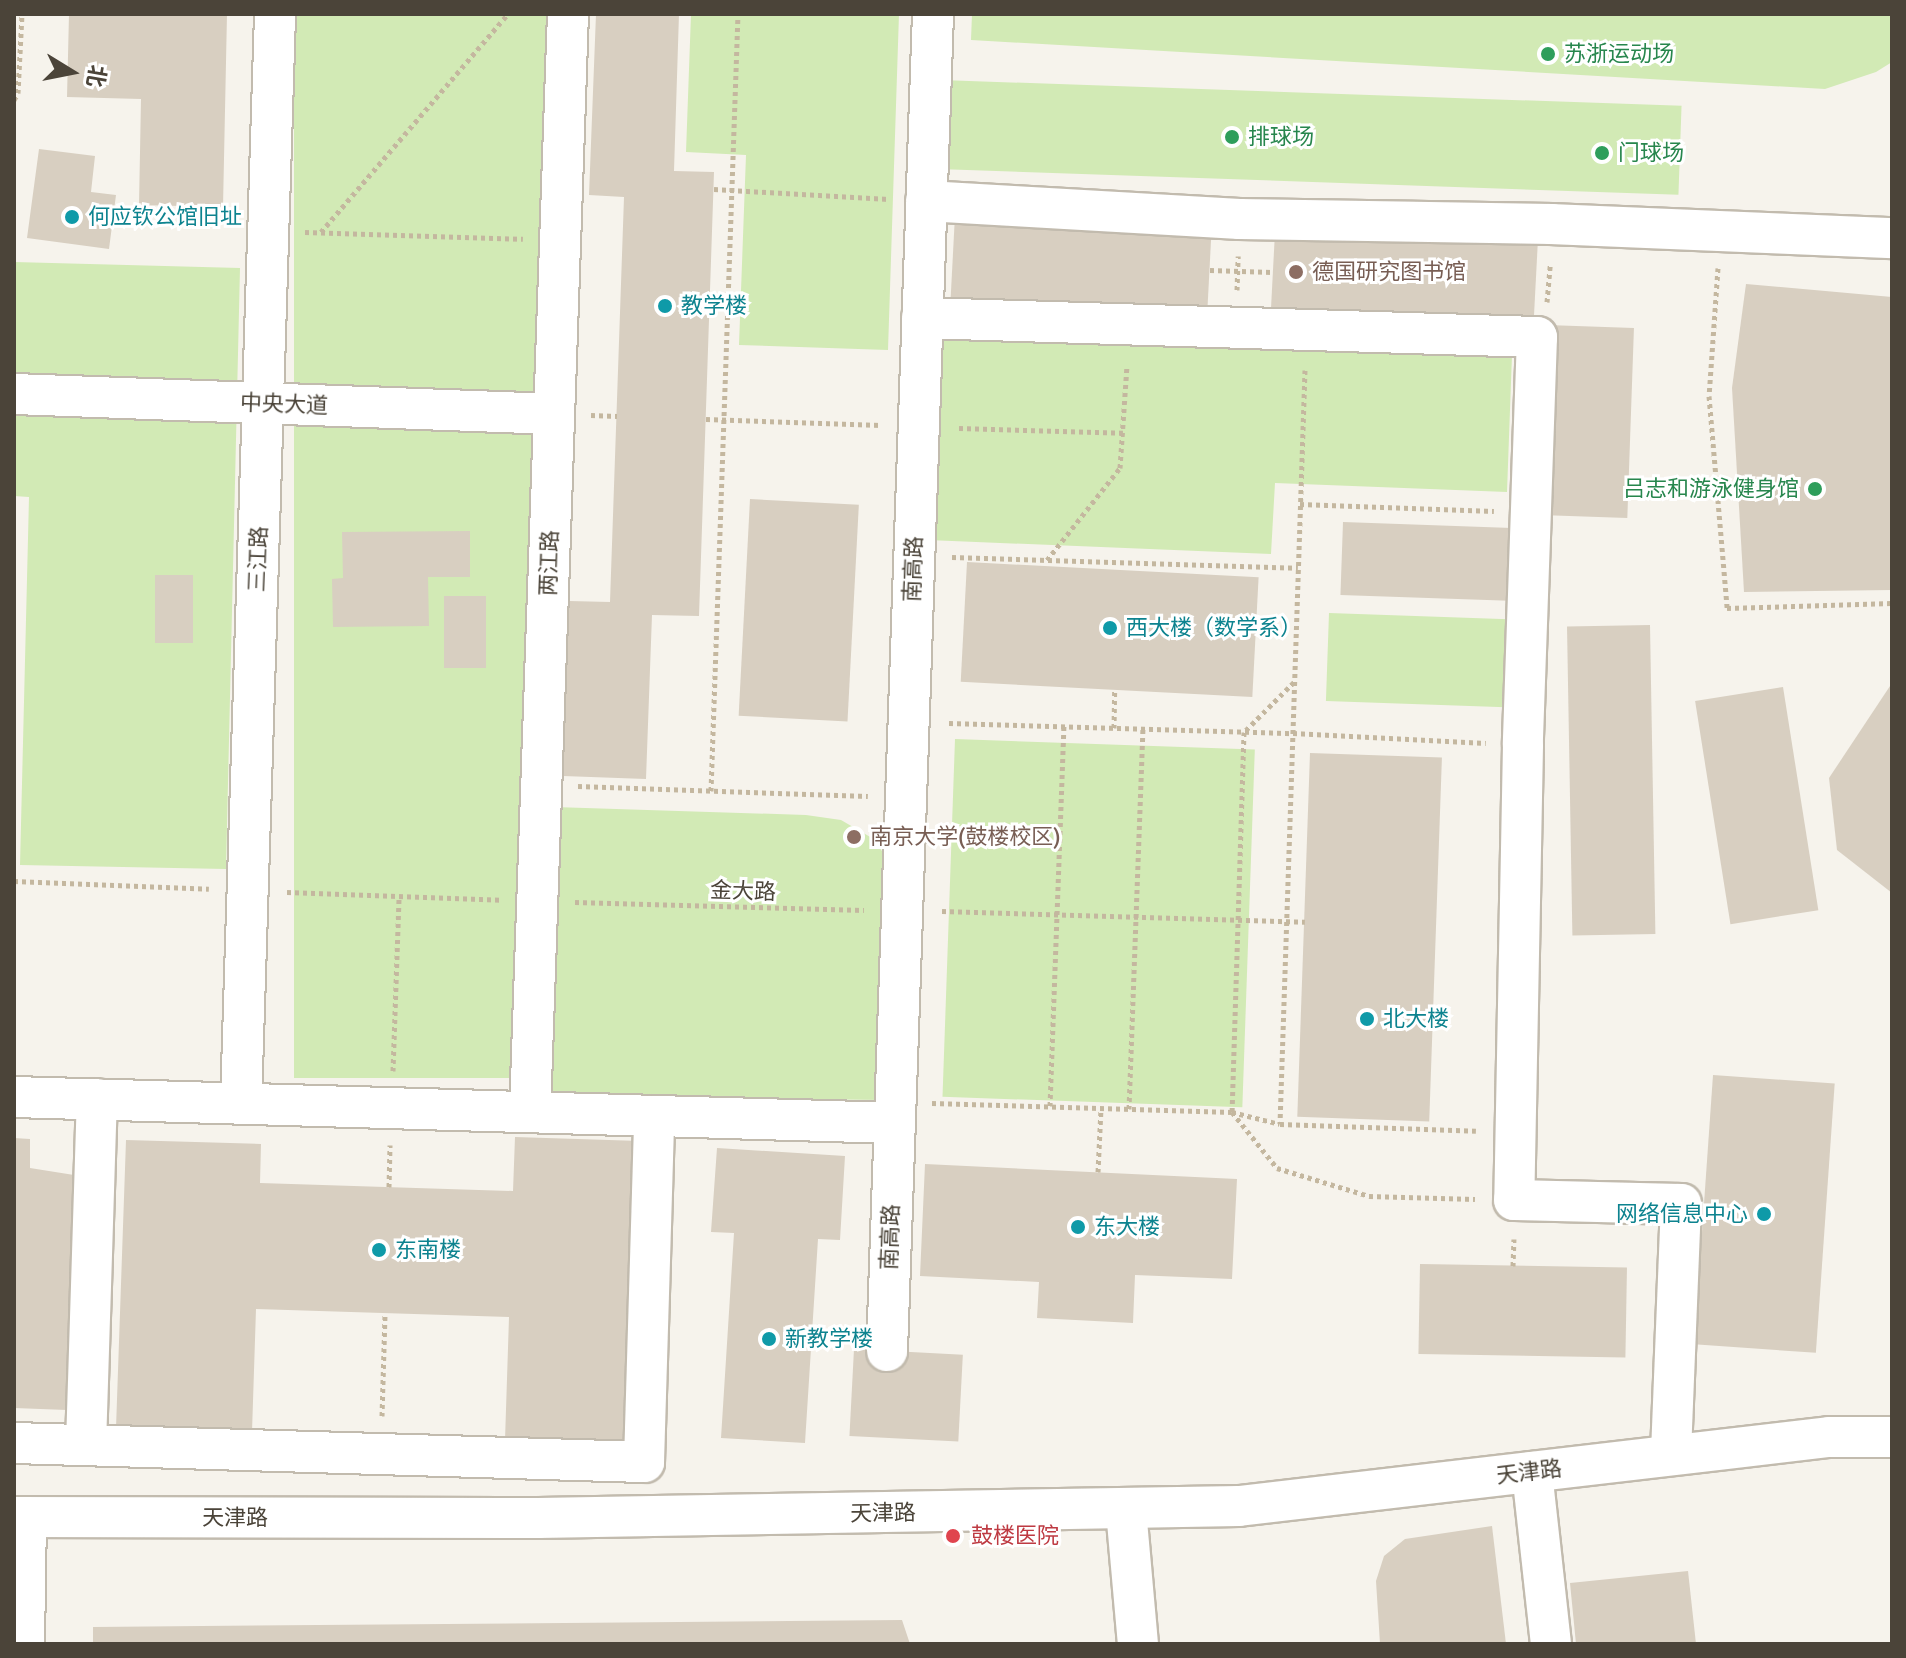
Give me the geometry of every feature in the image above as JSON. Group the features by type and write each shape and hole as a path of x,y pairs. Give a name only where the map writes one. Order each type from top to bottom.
{"street":[{"name":"三江路","path":"241,1103 275,14"},
{"name":"两江路","path":"530,1112 568,14"},
{"name":"南高路","path":"887,1351 894,1123 921,911 905,797 933,14"},
{"path":"926,201 1239,219 1552,224 1892,238"},
{"path":"922,318 1537,337 1523,745 1514,1200 1681,1204 1671,1455"},
{"name":"中央大道","path":"14,394 554,414"},
{"path":"14,1097 894,1123"},
{"path":"86,1445 97,1099"},
{"path":"14,1443 644,1462 654,1116"},
{"name":"天津路","path":"20,1517 538,1518 1239,1506 1829,1437 1892,1437"},
{"path":"1532,1472 1551,1644"},
{"path":"1126,1510 1138,1644"},
{"path":"20,1517 24,1644"}],"path":[{"path":"14,100 22,14"},
{"path":"320,232 508,14"},
{"path":"711,791 738,14"},
{"path":"714,189 926,201"},
{"path":"1236,294 1239,219"},
{"path":"268,231 560,240"},
{"path":"1721,231 1709,396 1727,608 1892,603"},
{"path":"1537,337 1547,314 1550,255"},
{"path":"1210,270 1273,272"},
{"path":"1047,560 1120,468 1130,324"},
{"path":"1280,1124 1306,329"},
{"path":"1300,504 1531,512"},
{"path":"914,557 1298,568"},
{"path":"1294,682 1244,732 1232,1112 1277,1168 1293,1173 1369,1196 1514,1200"},
{"path":"1114,728 1115,689"},
{"path":"955,723 1293,733 1523,745"},
{"path":"1050,1106 1064,726"},
{"path":"1129,1109 1143,729"},
{"path":"572,786 905,797"},
{"path":"389,1187 399,896"},
{"name":"金大路","path":"563,902 1305,922"},
{"path":"946,1103 1232,1112 1280,1124 1517,1132"},
{"path":"1098,1172 1101,1108"},
{"path":"380,1454 385,1313"}],"green space":[{"path":"294,14 553,14 553,1078 294,1078"},
{"path":"691,14 899,14 888,350 739,345 746,155 686,152"},
{"name":"苏浙运动场","path":"972,14 1892,14 1892,62 1876,72 1825,89 971,40"},
{"name":"排球场","path":"941,80 1682,106 1678,195 938,169"},
{"path":"14,262 240,268 226,869 20,865 29,497 14,496"},
{"path":"912,331 1512,355 1507,492 1275,483 1271,554 904,539"},
{"path":"1329,613 1516,620 1513,707 1326,701"},
{"path":"955,739 1255,749 1242,1107 943,1097"},
{"path":"554,807 806,815 841,820 872,838 885,855 884,1100 546,1096"}],"building":[{"path":"69,14 227,14 223,207 139,205 141,99 67,97"},
{"name":"教学楼","path":"596,14 679,14 674,171 714,172 699,616 652,615 646,779 563,776 569,601 610,602 624,197 589,195"},
{"name":"何应钦公馆旧址","path":"39,149 95,156 91,192 116,195 109,249 27,238"},
{"path":"955,215 1212,228 1207,315 950,302"},
{"path":"1275,232 1538,246 1534,324 1271,310"},
{"name":"吕志和游泳健身馆","path":"1746,284 1892,297 1892,590 1744,592 1732,388"},
{"path":"1547,325 1634,328 1627,518 1540,515"},
{"path":"750,499 859,505 847,721 739,716"},
{"path":"1343,522 1519,528 1516,601 1340,595"},
{"path":"470,531 470,577 428,577 429,626 333,627 332,579 343,578 342,532"},
{"name":"西大楼（数学系）","path":"967,562 1259,577 1252,697 961,682"},
{"path":"155,575 193,575 193,643 155,643"},
{"path":"444,596 486,596 486,668 444,668"},
{"path":"1650,625 1655,934 1572,935 1567,626"},
{"path":"1892,683 1892,893 1837,850 1829,778"},
{"path":"1783,687 1818,910 1730,924 1695,701"},
{"name":"北大楼","path":"1310,753 1442,758 1429,1121 1297,1117"},
{"name":"网络信息中心","path":"1713,1075 1835,1084 1816,1353 1694,1344"},
{"name":"东南楼","path":"515,1137 640,1141 630,1444 505,1440 509,1317 256,1309 252,1432 116,1428 126,1140 261,1144 260,1183 513,1191"},
{"path":"14,1138 30,1139 30,1168 74,1175 67,1410 14,1408"},
{"name":"新教学楼","path":"717,1148 845,1156 840,1240 818,1239 805,1443 721,1438 734,1233 711,1232"},
{"name":"东大楼","path":"925,1164 1237,1179 1232,1279 1135,1275 1133,1323 1037,1318 1039,1282 920,1276"},
{"path":"1420,1264 1627,1268 1625,1358 1418,1354"},
{"path":"854,1349 963,1355 958,1442 849,1436"},
{"path":"1492,1526 1506,1644 1380,1644 1376,1581 1384,1556 1405,1539"},
{"path":"1688,1571 1696,1644 1576,1644 1570,1583"},
{"path":"902,1620 910,1644 93,1644 93,1627"}],"place":[{"name":"苏浙运动场","path":"1548,54"},
{"name":"排球场","path":"1232,137"},
{"name":"门球场","path":"1602,153"},
{"name":"何应钦公馆旧址","path":"72,217"},
{"name":"德国研究图书馆","path":"1296,272"},
{"name":"教学楼","path":"665,306"},
{"name":"吕志和游泳健身馆","path":"1815,489"},
{"name":"西大楼（数学系）","path":"1110,628"},
{"name":"南京大学(鼓楼校区)","path":"854,837"},
{"name":"北大楼","path":"1367,1019"},
{"name":"网络信息中心","path":"1764,1214"},
{"name":"东大楼","path":"1078,1227"},
{"name":"东南楼","path":"379,1250"},
{"name":"新教学楼","path":"769,1339"},
{"name":"鼓楼医院","path":"953,1536"}]}
